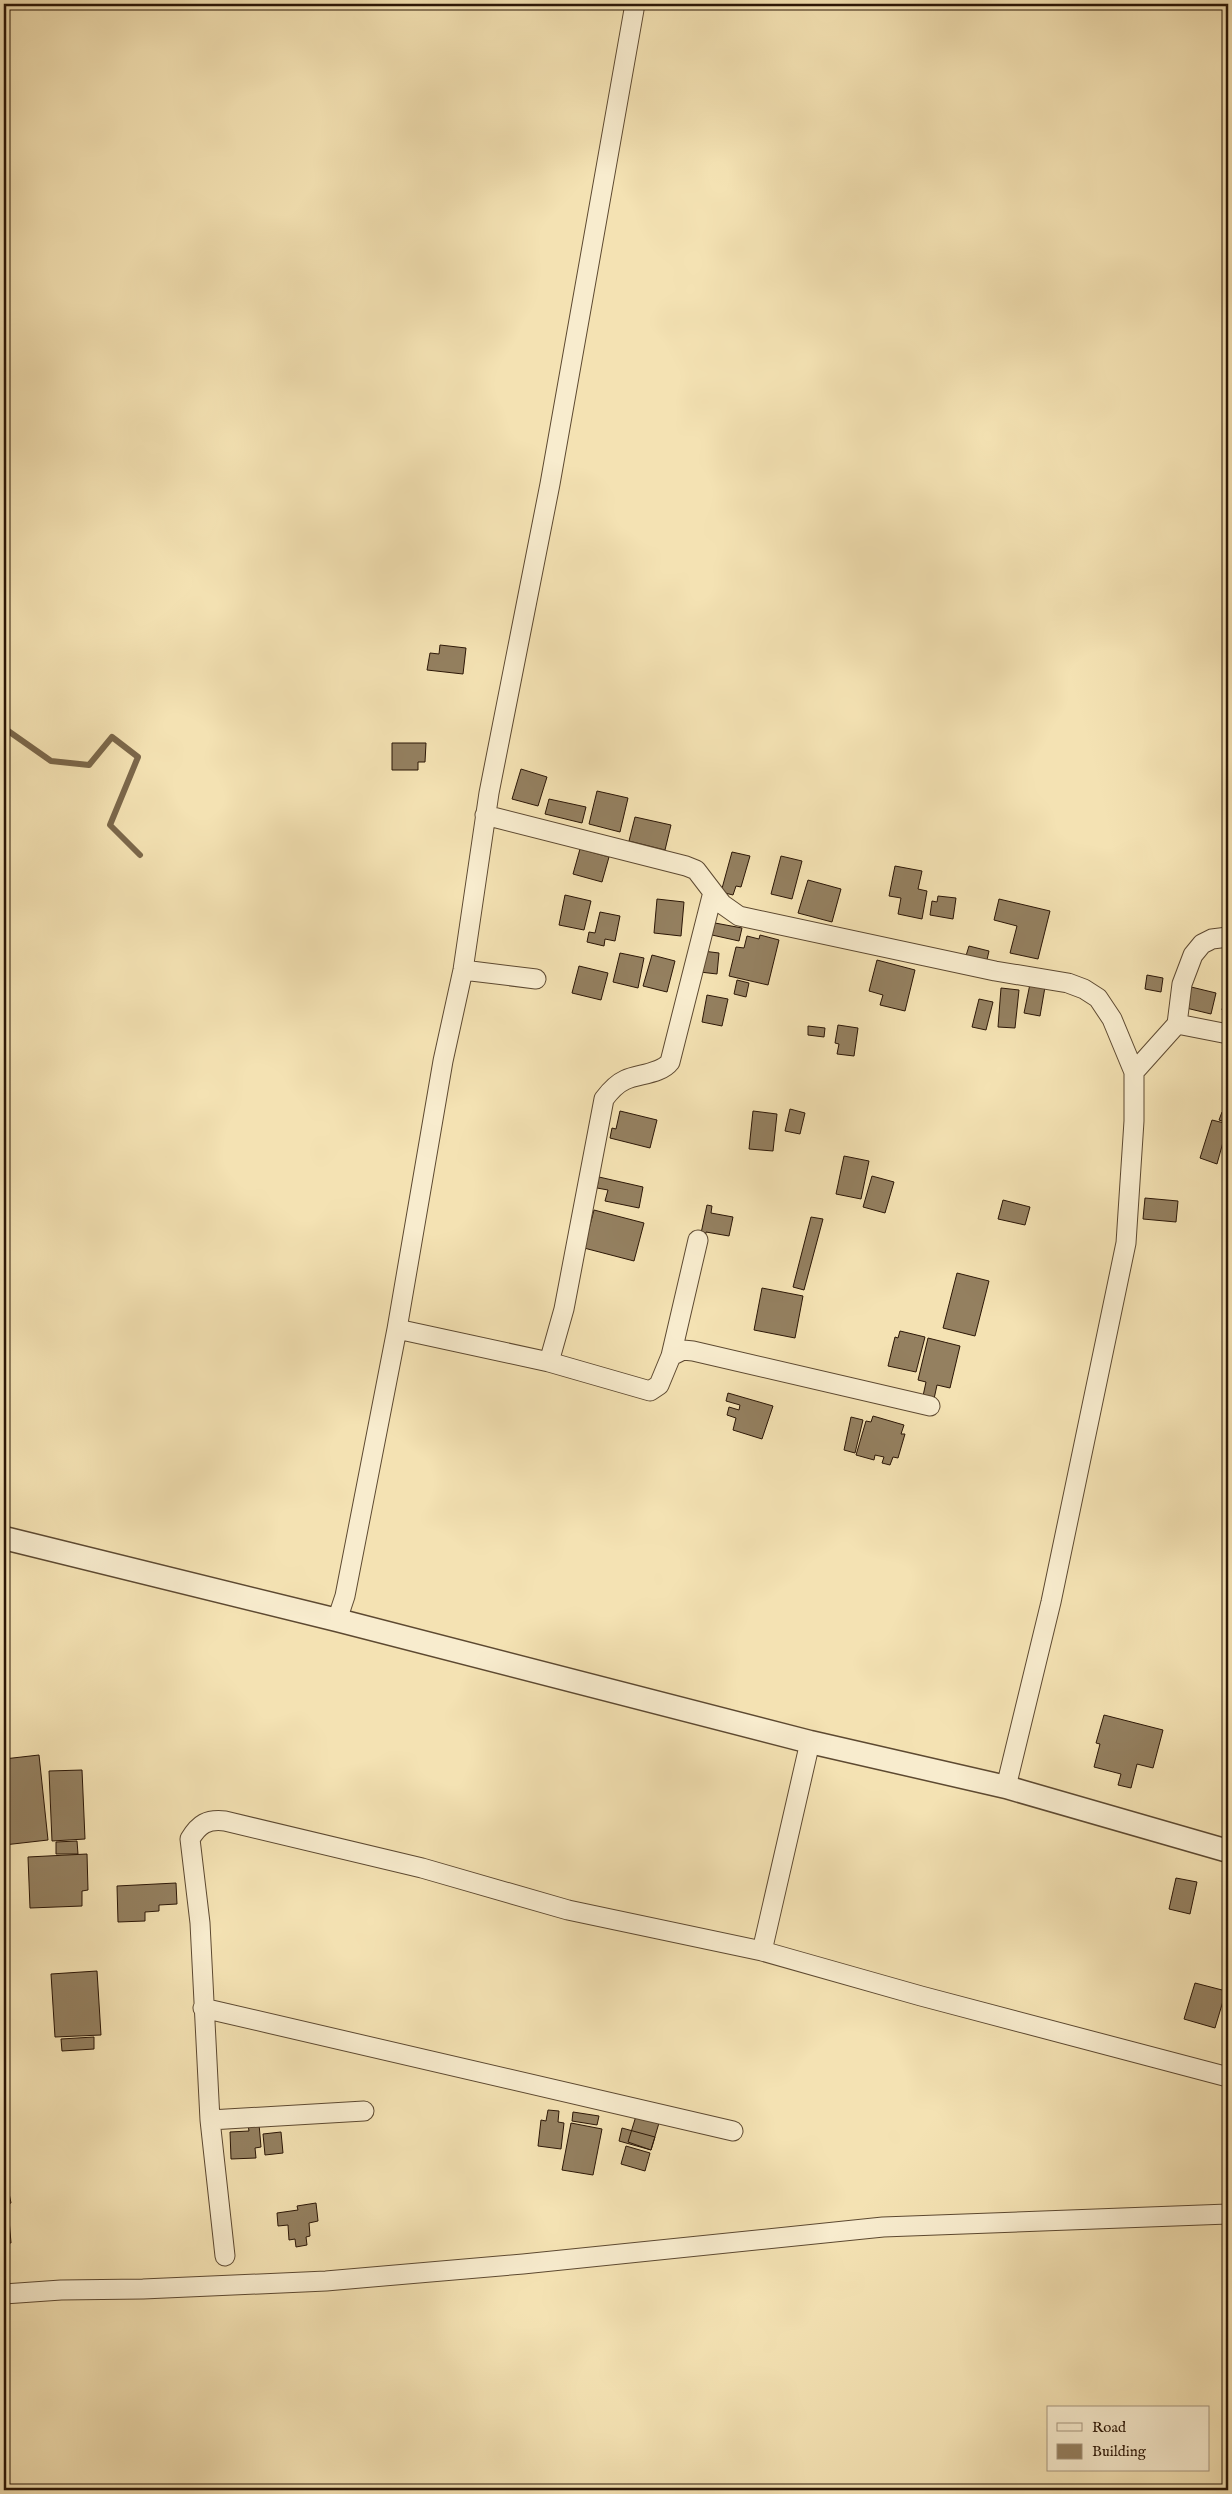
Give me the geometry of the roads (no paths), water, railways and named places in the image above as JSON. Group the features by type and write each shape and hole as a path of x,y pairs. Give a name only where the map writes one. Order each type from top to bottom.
{"street":[{"path":"337,1620 345,1596 397,1329 443,1061 463,970 485,815 550,484 635,4"},
{"path":"485,815 686,866 700,874 722,904 739,916 995,971 1068,983 1084,989 1098,998 1112,1019 1134,1072 1134,1121 1126,1243 1051,1602 1006,1788"},
{"path":"549,1362 564,1309 604,1099 612,1088 625,1080 662,1068 670,1062 714,892"},
{"path":"1134,1072 1177,1024 1182,984 1193,955 1202,944 1212,939 1228,937"},
{"path":"463,970 536,979"},
{"path":"1177,1024 1228,1034"},
{"path":"397,1329 549,1362 650,1391 659,1385 671,1356 698,1240"},
{"path":"671,1356 684,1350 693,1351 930,1406"},
{"path":"4,1538 337,1620 810,1742 1006,1788 1228,1851"},
{"path":"762,1951 810,1742"},
{"path":"225,2256 210,2120 200,1923 190,1839 195,1830 203,1823 213,1820 225,1820 422,1868 568,1910 762,1951 920,1996 1228,2077"},
{"path":"203,2008 733,2131"},
{"path":"210,2120 364,2111"},
{"path":"4,2294 62,2290 143,2289 326,2281 523,2264 883,2227 1228,2214"}],"waterway":[{"path":"4,728 51,761 89,765 112,737 138,757 110,825 140,855"}]}
